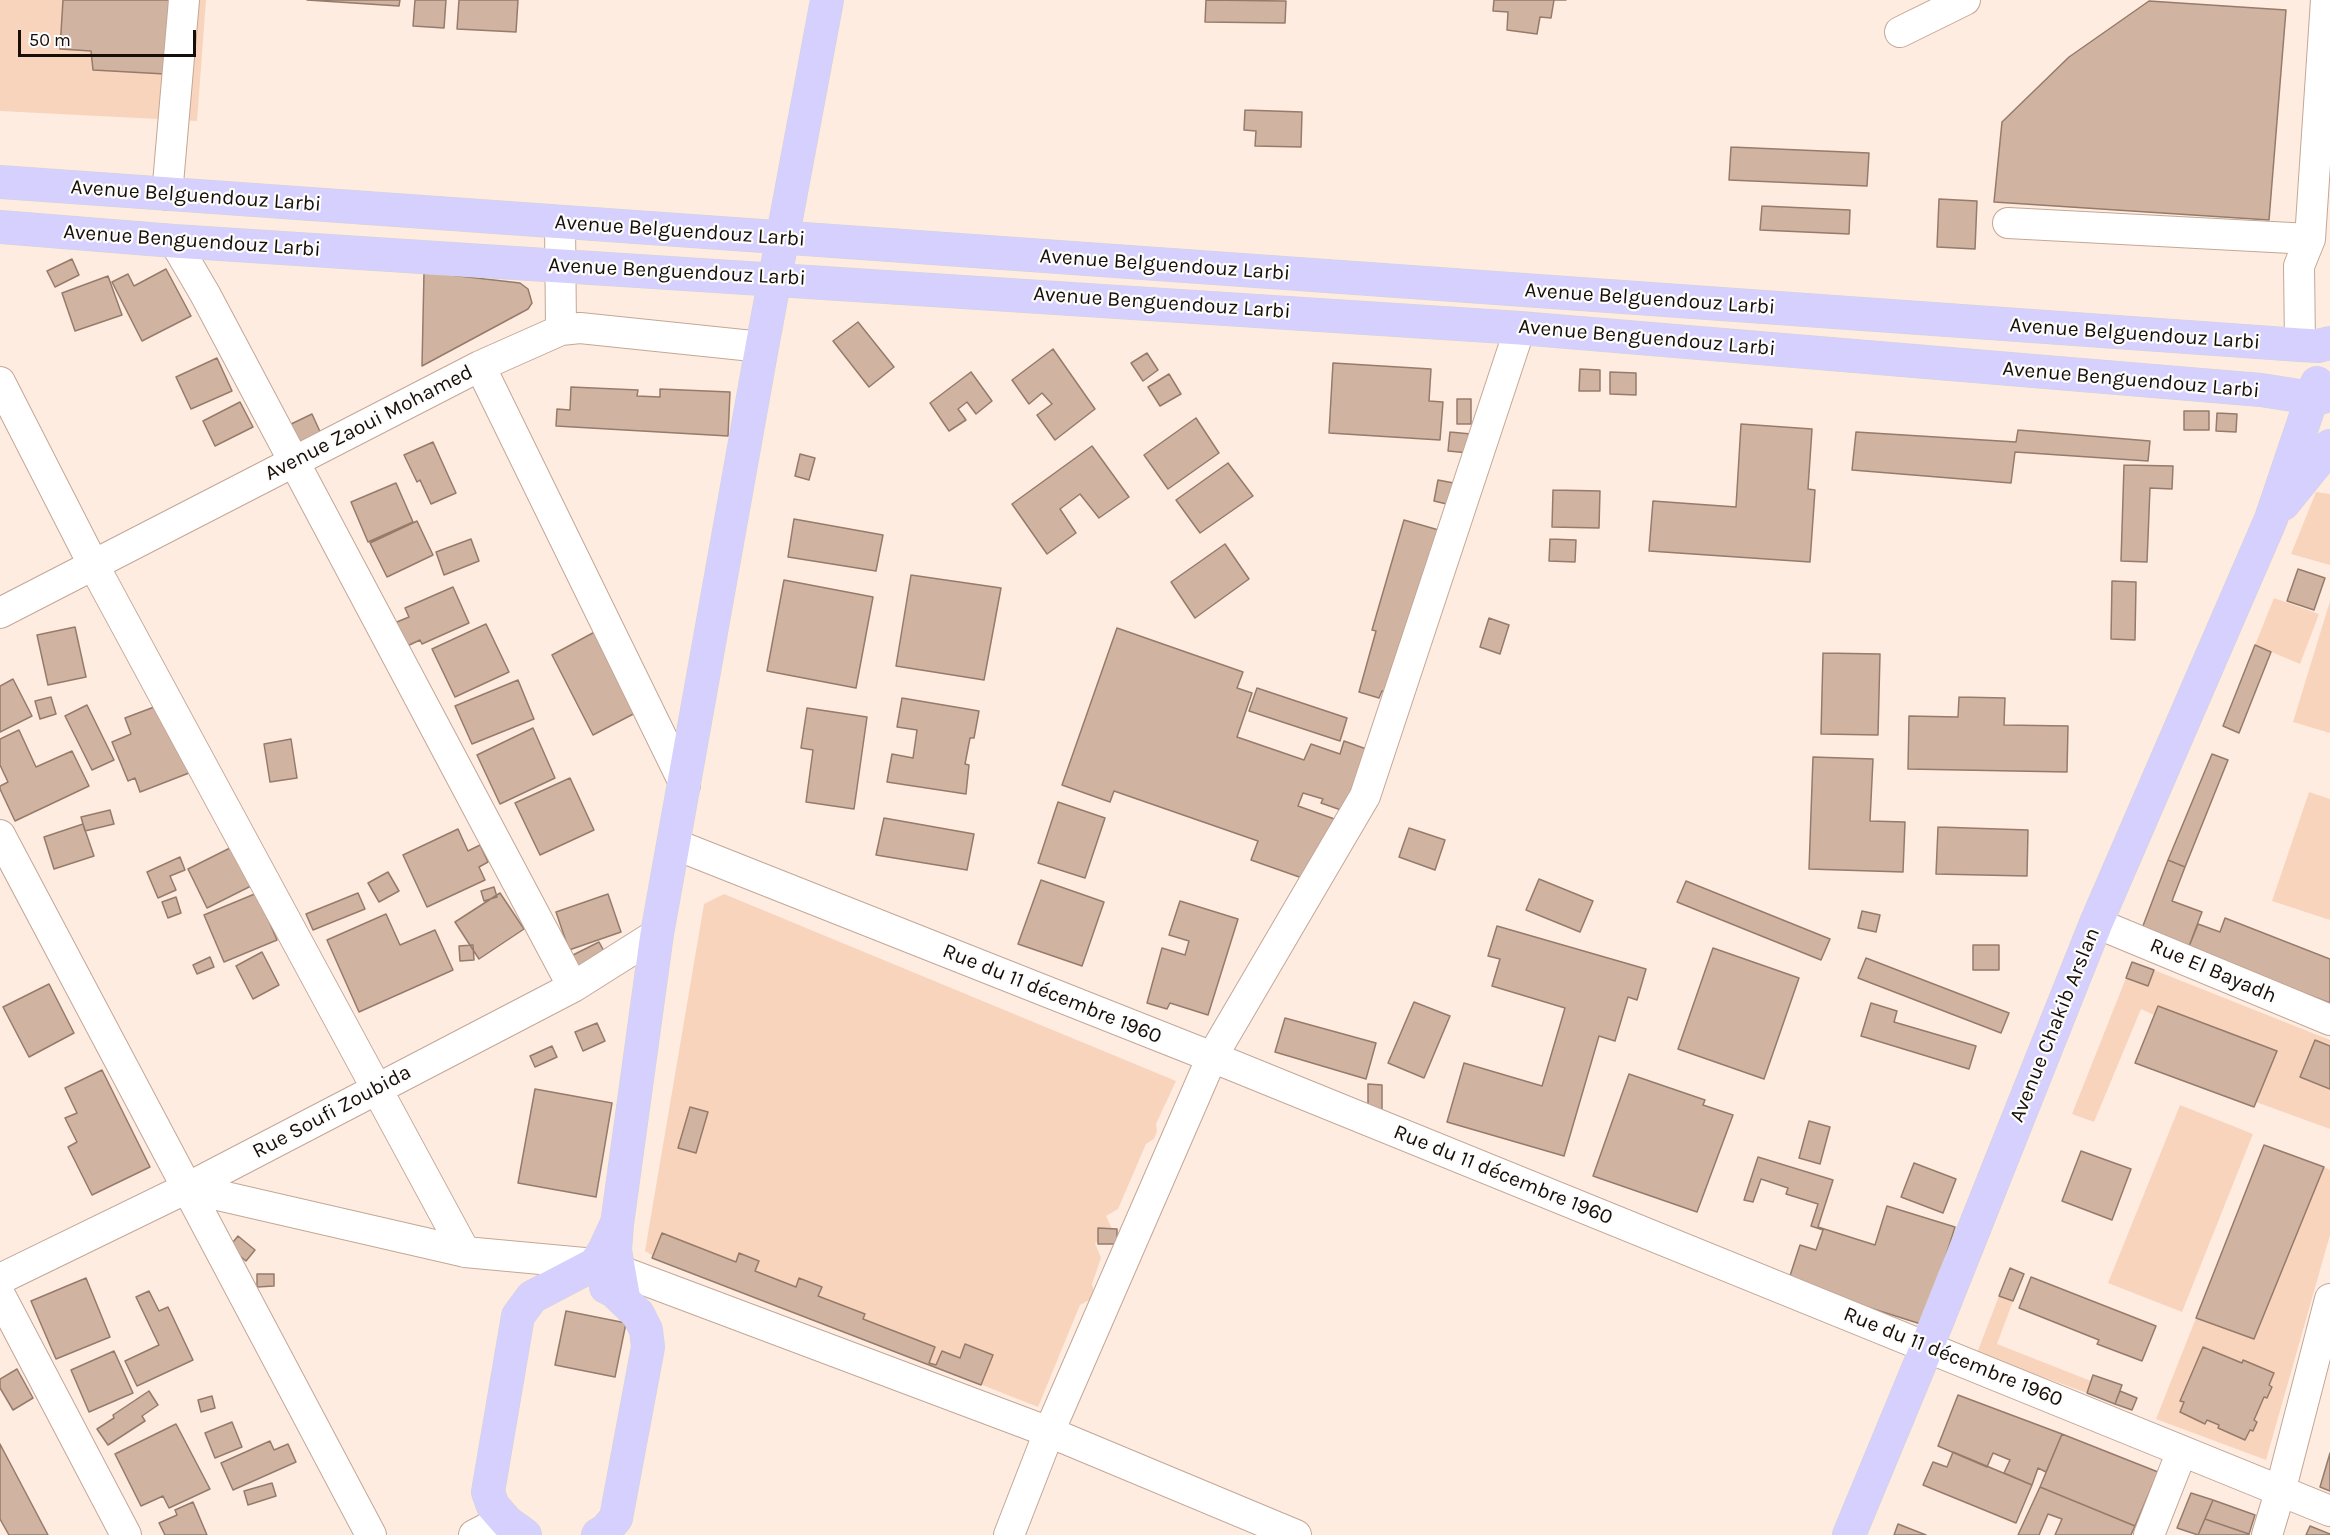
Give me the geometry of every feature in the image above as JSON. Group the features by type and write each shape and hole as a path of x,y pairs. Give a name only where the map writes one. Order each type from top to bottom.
{"main road":[{"path":"517,1530 493,1506 488,1492 518,1316 532,1296 555,1284 572,1280 595,1283 614,1291 604,1251 616,1224 657,934 774,278 828,0"},
{"name":"Avenue Belguendouz Larbi","path":"0,182 2320,344"},
{"name":"Avenue Benguendouz Larbi","path":"0,227 174,241 1520,327 2320,396"},
{"path":"2271,519 2296,442 2320,396 2317,364 2320,344"},
{"path":"2261,390 2280,407 2296,442"},
{"path":"2271,519 2330,446"},
{"name":"Avenue Chakib Arslan","path":"1849,1535 1928,1347 2096,923 2271,519"},
{"path":"555,1284 612,1278"},
{"path":"598,1535 606,1530 615,1518 648,1347 646,1330 638,1314 612,1278"}],"street":[{"path":"167,195 184,0"},
{"path":"1900,32 1965,0"},
{"path":"2320,344 2298,266 2310,239 2326,0"},
{"path":"560,222 561,330"},
{"path":"2008,223 2310,239"},
{"path":"174,241 205,294 573,987"},
{"path":"1009,1535 1049,1432 1212,1057 1365,796 1520,327"},
{"name":"Avenue Zaoui Mohamed","path":"0,613 480,366 561,330 580,328 762,347"},
{"path":"480,366 685,785"},
{"path":"0,382 94,566 465,1252"},
{"path":"0,835 371,1535"},
{"name":"Rue du 11 décembre 1960","path":"674,844 1212,1057 2330,1511"},
{"name":"Rue El Bayadh","path":"2096,923 2330,1020"},
{"name":"Rue Soufi Zoubida","path":"0,1279 188,1188 573,987 657,934"},
{"path":"188,1188 465,1252 525,1257 612,1278 1049,1432 1296,1535"},
{"path":"518,1316 525,1257"},
{"path":"0,1295 126,1535"},
{"path":"2267,1535 2330,1299"},
{"path":"2149,1535 2182,1451"},
{"path":"474,1535 517,1530"}],"shaded area":[{"path":"0,0 206,0 197,121 0,111"},
{"path":"2316,492 2330,494 2330,565 2291,554"},
{"path":"2274,598 2319,614 2300,664 2255,645"},
{"path":"2330,601 2330,733 2293,722"},
{"path":"2309,792 2330,799 2330,920 2272,901"},
{"path":"724,894 1176,1081 1156,1124 1157,1131 1154,1139 1146,1144 1118,1209 1106,1216 1115,1235 1095,1243 1101,1258 1092,1284 1095,1297 1080,1305 1038,1407 682,1266 668,1265 645,1251 704,904"},
{"path":"2154,970 2330,1040 2330,1129 2256,1102 2277,1051 2158,1007 2154,1015 2141,1009 2094,1122 2072,1114 2126,978 2148,986"},
{"path":"2180,1105 2253,1134 2182,1312 2108,1283"},
{"path":"2324,1167 2330,1170 2330,1235 2266,1460 2156,1419 2196,1318 2254,1339"},
{"path":"1999,1296 2013,1301 1997,1344 2091,1381 2087,1393 1977,1353"}],"building":[{"path":"63,0 169,0 165,74 93,70 91,51 60,49"},
{"path":"307,0 400,0 399,6"},
{"path":"415,0 446,0 444,28 413,26"},
{"path":"459,0 518,0 516,32 457,29"},
{"path":"1206,0 1286,1 1285,23 1205,22"},
{"path":"1494,0 1554,0 1551,18 1540,17 1537,34 1507,30 1508,12 1493,11"},
{"path":"2149,1 2286,10 2269,220 1994,202 2002,122 2069,57"},
{"path":"1245,110 1302,112 1301,147 1255,146 1256,131 1244,130"},
{"path":"1731,147 1869,153 1867,186 1729,180"},
{"path":"1939,199 1977,201 1975,249 1937,247"},
{"path":"1762,206 1850,210 1849,234 1760,230"},
{"path":"72,259 79,275 55,287 47,271"},
{"path":"166,269 191,316 142,341 112,282 128,274 134,286"},
{"path":"424,272 520,283 528,289 532,303 528,309 422,366"},
{"path":"108,276 122,315 75,331 62,293"},
{"path":"858,322 894,367 869,387 833,341"},
{"path":"1053,349 1095,409 1055,440 1037,415 1052,404 1042,393 1029,404 1012,380"},
{"path":"1147,353 1158,370 1143,381 1131,363"},
{"path":"217,358 232,391 191,409 176,377"},
{"path":"1333,363 1431,369 1429,401 1443,402 1440,440 1329,433"},
{"path":"1580,369 1600,370 1600,391 1579,391"},
{"path":"971,372 992,401 976,414 967,402 958,409 966,420 949,431 930,403"},
{"path":"1610,372 1636,373 1636,395 1610,394"},
{"path":"1169,374 1181,394 1160,406 1148,387"},
{"path":"571,387 638,390 637,396 660,397 660,389 730,392 728,436 556,426 557,409 570,410"},
{"path":"1457,399 1471,399 1471,424 1457,424"},
{"path":"240,402 253,427 215,446 203,421"},
{"path":"2184,411 2209,411 2209,430 2184,430"},
{"path":"2217,413 2237,414 2236,432 2216,431"},
{"path":"312,414 322,436 298,448 287,426"},
{"path":"1196,418 1219,453 1168,489 1144,455"},
{"path":"1741,424 1812,429 1808,489 1815,490 1810,562 1649,551 1653,501 1736,507"},
{"path":"2018,430 2150,441 2148,461 2015,452 2011,483 1852,470 1856,432 2016,442"},
{"path":"1450,432 1471,434 1469,453 1448,451"},
{"path":"433,442 456,493 431,504 420,480 417,482 404,455"},
{"path":"1092,446 1129,497 1099,518 1080,494 1060,509 1076,533 1047,554 1012,504"},
{"path":"800,454 815,458 809,480 795,476"},
{"path":"1228,463 1253,496 1200,533 1176,500"},
{"path":"2124,465 2173,466 2172,489 2150,488 2147,562 2121,561"},
{"path":"1438,480 1459,484 1455,506 1434,501"},
{"path":"396,483 413,522 368,542 351,502"},
{"path":"1553,490 1600,491 1599,528 1552,527"},
{"path":"794,519 883,535 876,571 788,557"},
{"path":"1404,520 1442,531 1403,697 1382,691 1379,698 1359,692 1376,631 1372,630"},
{"path":"417,521 433,555 387,577 370,543"},
{"path":"471,539 479,561 444,575 436,552"},
{"path":"1550,539 1576,540 1575,562 1549,561"},
{"path":"1225,544 1249,579 1195,618 1171,582"},
{"path":"2298,569 2325,578 2314,610 2287,601"},
{"path":"911,575 1001,588 984,680 896,666"},
{"path":"784,580 873,597 856,688 767,671"},
{"path":"2112,581 2136,582 2135,640 2111,639"},
{"path":"453,587 469,623 422,644 420,640 403,648 392,624 409,617 405,608"},
{"path":"1489,618 1509,625 1500,654 1480,647"},
{"path":"486,624 509,672 455,697 432,649"},
{"path":"75,627 86,677 48,685 37,635"},
{"path":"602,628 641,710 593,735 552,655"},
{"path":"1117,628 1243,672 1237,688 1252,693 1237,737 1304,760 1311,744 1340,754 1344,741 1383,755 1361,817 1321,803 1323,799 1303,793 1298,806 1340,821 1305,879 1251,860 1258,841 1114,791 1110,802 1062,785"},
{"path":"2255,645 2271,652 2239,733 2223,726"},
{"path":"1823,653 1880,654 1878,735 1821,734"},
{"path":"13,679 32,716 0,732 0,686"},
{"path":"518,680 534,719 472,744 455,706"},
{"path":"1257,688 1347,718 1340,741 1249,711"},
{"path":"51,697 56,714 40,719 35,701"},
{"path":"1959,697 2005,698 2004,725 2068,726 2067,772 1908,769 1909,716 1958,717"},
{"path":"902,698 979,711 974,738 970,738 965,764 969,765 966,794 887,782 892,754 913,758 917,730 897,727"},
{"path":"162,704 189,773 140,792 135,778 128,781 112,742 131,734 125,718"},
{"path":"87,705 114,760 92,770 65,716"},
{"path":"807,708 867,717 854,809 806,802 813,750 801,748"},
{"path":"533,728 555,778 500,804 477,755"},
{"path":"19,730 36,767 72,751 89,786 15,821 0,789 0,786 8,782 0,765 0,739"},
{"path":"291,739 297,778 270,782 264,744"},
{"path":"2212,754 2228,760 2185,867 2168,860"},
{"path":"1813,757 1873,759 1870,821 1905,822 1903,872 1809,869"},
{"path":"570,778 594,830 540,855 515,803"},
{"path":"1058,802 1105,818 1085,878 1038,863"},
{"path":"110,810 114,824 85,831 81,817"},
{"path":"884,818 974,834 967,870 876,855"},
{"path":"83,824 94,856 54,869 44,837"},
{"path":"1938,827 2028,830 2027,876 1936,874"},
{"path":"1409,828 1445,840 1435,870 1399,857"},
{"path":"458,829 468,851 480,845 488,862 479,867 485,880 427,907 403,855"},
{"path":"232,847 251,886 207,908 188,869"},
{"path":"180,857 185,870 170,876 176,890 158,898 147,872"},
{"path":"2168,860 2185,867 2172,901 2202,912 2188,949 2141,931"},
{"path":"388,872 399,891 379,902 368,883"},
{"path":"1539,879 1593,901 1580,932 1526,910"},
{"path":"1041,880 1104,902 1082,966 1018,944"},
{"path":"1686,881 1830,939 1821,960 1677,902"},
{"path":"494,887 497,897 484,901 481,891"},
{"path":"257,893 277,940 224,962 204,915"},
{"path":"358,893 365,909 313,930 306,914"},
{"path":"500,893 524,929 479,959 455,922"},
{"path":"608,894 621,932 569,950 556,912"},
{"path":"176,897 181,913 168,918 162,902"},
{"path":"1180,901 1238,919 1208,1015 1170,1003 1167,1009 1147,1003 1162,948 1185,955 1189,941 1169,935"},
{"path":"1862,911 1880,915 1876,932 1858,928"},
{"path":"386,914 400,945 435,930 453,970 359,1012 327,940"},
{"path":"2225,918 2330,959 2330,1003 2188,949 2198,924 2220,932"},
{"path":"1497,926 1646,969 1637,1000 1628,997 1615,1041 1599,1036 1564,1156 1447,1122 1464,1063 1542,1086 1565,1008 1492,986 1500,959 1488,956"},
{"path":"599,942 605,953 577,967 571,956"},
{"path":"473,945 474,960 460,961 459,946"},
{"path":"1973,945 1999,945 1999,970 1973,970"},
{"path":"1713,948 1799,978 1764,1079 1678,1049"},
{"path":"262,952 279,985 253,999 236,966"},
{"path":"210,957 214,967 197,974 193,965"},
{"path":"1866,958 2009,1013 2001,1033 1858,978"},
{"path":"2132,962 2154,970 2148,986 2126,978"},
{"path":"49,984 74,1033 29,1057 3,1007"},
{"path":"1414,1002 1450,1016 1424,1078 1388,1063"},
{"path":"1871,1003 1897,1011 1894,1022 1976,1046 1969,1069 1861,1036"},
{"path":"2158,1006 2277,1051 2254,1107 2135,1063"},
{"path":"1285,1018 1376,1043 1366,1079 1275,1052"},
{"path":"597,1023 605,1041 583,1051 575,1032"},
{"path":"2315,1040 2330,1046 2330,1089 2300,1077"},
{"path":"552,1046 557,1057 535,1067 530,1056"},
{"path":"102,1070 150,1167 92,1195 68,1147 77,1142 65,1118 77,1113 65,1088"},
{"path":"1629,1074 1705,1100 1703,1105 1733,1115 1697,1212 1593,1176"},
{"path":"1368,1084 1382,1085 1382,1112 1368,1112"},
{"path":"535,1089 612,1103 596,1197 518,1183"},
{"path":"690,1107 708,1112 696,1153 678,1148"},
{"path":"1809,1121 1830,1127 1820,1164 1799,1158"},
{"path":"2264,1145 2324,1167 2254,1339 2196,1318"},
{"path":"2081,1151 2131,1169 2112,1220 2062,1201"},
{"path":"1758,1157 1833,1180 1818,1227 1875,1245 1887,1206 1955,1227 1924,1325 1788,1282 1800,1245 1816,1250 1823,1230 1811,1226 1818,1204 1786,1194 1788,1188 1761,1179 1753,1202 1744,1200"},
{"path":"1914,1163 1956,1179 1943,1213 1901,1197"},
{"path":"1098,1228 1117,1229 1117,1244 1098,1244"},
{"path":"662,1233 736,1262 739,1253 759,1261 755,1271 796,1287 799,1278 822,1287 818,1296 865,1314 863,1319 935,1347 929,1363 936,1365 942,1351 960,1358 965,1344 993,1355 981,1385 652,1258"},
{"path":"238,1236 255,1250 246,1261 229,1247"},
{"path":"2010,1268 2024,1274 2013,1301 1999,1296"},
{"path":"257,1274 274,1274 274,1286 257,1287"},
{"path":"2031,1277 2156,1326 2142,1361 2097,1344 2099,1340 2019,1308"},
{"path":"86,1278 110,1337 56,1359 31,1301"},
{"path":"149,1291 159,1311 168,1307 193,1360 137,1386 125,1361 159,1345 136,1297"},
{"path":"566,1311 626,1323 615,1377 555,1365"},
{"path":"2203,1347 2274,1373 2269,1385 2272,1387 2267,1398 2264,1397 2254,1420 2257,1422 2245,1440 2218,1428 2219,1425 2207,1420 2205,1424 2180,1412 2184,1402 2180,1401"},
{"path":"114,1351 133,1393 89,1412 71,1370"},
{"path":"17,1369 33,1398 13,1410 0,1388 0,1379"},
{"path":"2093,1375 2122,1385 2115,1404 2087,1393"},
{"path":"149,1391 158,1405 142,1416 145,1421 108,1445 97,1429 114,1418 113,1415"},
{"path":"2120,1391 2137,1398 2132,1410 2115,1404"},
{"path":"1958,1395 2062,1434 2046,1472 2038,1468 2032,1485 2004,1473 2010,1460 1993,1453 1987,1467 1938,1446"},
{"path":"212,1396 215,1408 201,1412 198,1400"},
{"path":"232,1422 242,1447 215,1458 205,1433"},
{"path":"176,1424 210,1489 169,1508 163,1496 141,1506 115,1454"},
{"path":"2062,1434 2158,1472 2135,1526 2040,1487"},
{"path":"270,1441 274,1450 288,1444 296,1462 233,1490 221,1463"},
{"path":"0,1444 48,1535 9,1535 0,1519"},
{"path":"1953,1452 2032,1485 2016,1523 1923,1485 1933,1462 1947,1467"},
{"path":"2330,1453 2330,1491 2320,1487"},
{"path":"272,1483 276,1496 248,1505 244,1491"},
{"path":"2040,1487 2135,1526 2131,1535 2055,1535 2062,1519 2048,1514 2039,1535 2018,1535"},
{"path":"2191,1493 2213,1500 2198,1535 2177,1528"},
{"path":"2213,1500 2255,1515 2249,1534 2205,1519"},
{"path":"193,1502 207,1535 165,1535 159,1523 177,1515 175,1510"},
{"path":"2205,1519 2249,1534 2249,1535 2198,1535"},
{"path":"1898,1524 1926,1535 1894,1535"},
{"path":"2310,1526 2330,1534 2330,1535 2306,1535"}]}
